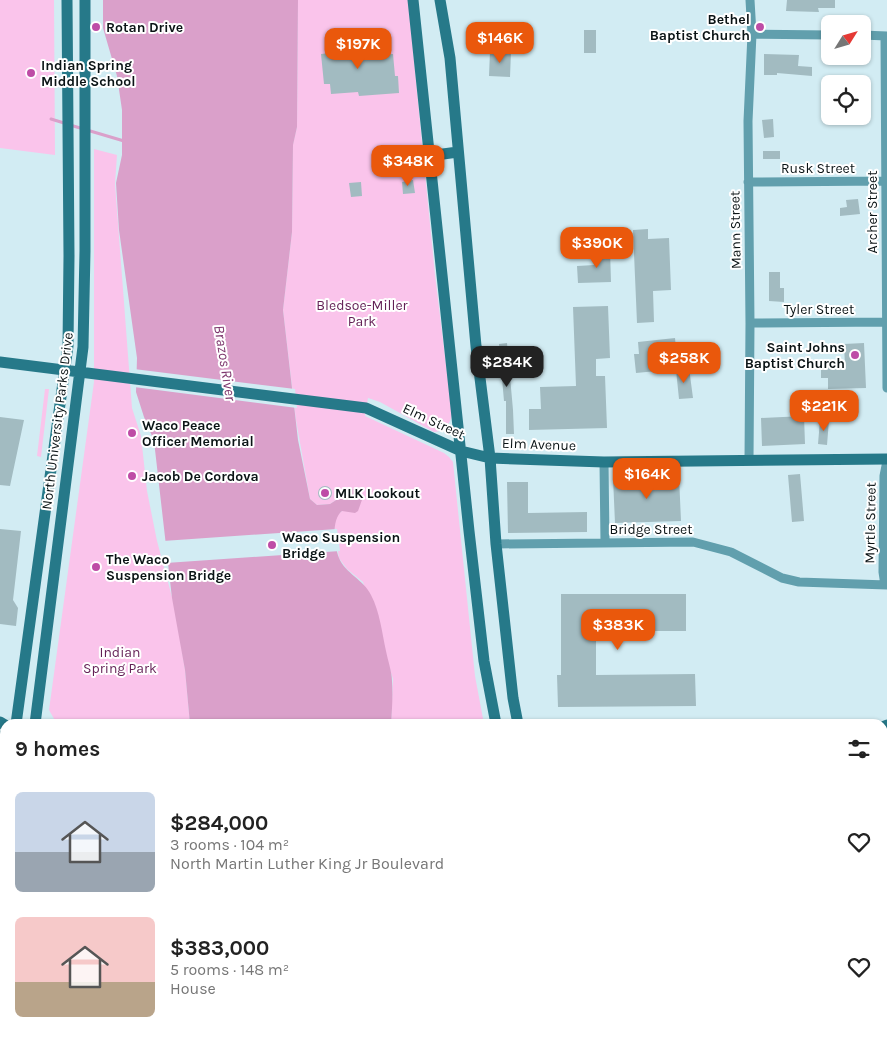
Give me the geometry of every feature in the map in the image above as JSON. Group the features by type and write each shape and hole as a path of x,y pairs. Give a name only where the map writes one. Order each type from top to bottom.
{"main road":[{"name":"North University Parks Drive","path":"17,719 68,329 67,0"},
{"name":"North University Parks Drive","path":"36,719 84,347 85,0"},
{"path":"413,0 428,156 484,661 495,719"},
{"path":"440,0 450,58 476,346 490,458 496,544 513,698 517,719"},
{"path":"428,156 458,152"},
{"name":"Elm Street","path":"0,362 366,408 461,451 490,458"},
{"name":"Elm Avenue","path":"490,458 604,462 887,460"}],"street":[{"name":"Mann Street","path":"749,460 748,121 752,34 750,0"},
{"path":"752,34 821,35"},
{"path":"871,35 886,36"},
{"name":"Archer Street","path":"886,36 887,388"},
{"name":"Rusk Street","path":"748,182 886,181"},
{"name":"Tyler Street","path":"750,323 887,322"},
{"name":"Myrtle Street","path":"886,585 883,572 884,476 887,460"},
{"path":"604,462 605,542"},
{"name":"Bridge Street","path":"496,544 693,542 731,552 782,578 800,582 886,585"}],"green space":[{"name":"Indian Spring Middle School","path":"0,0 54,0 55,155 0,148"},
{"name":"Bledsoe-Miller Park","path":"298,0 408,0 435,275 452,414 446,427 434,432 380,402 368,398 365,416 444,453 453,462 475,676 483,719 391,719 393,679 363,582 347,569 339,558 334,523 353,489 330,504 317,505 310,499 296,420 283,310 292,232 293,144 297,127"},
{"name":"Indian Spring Park","path":"94,149 117,155 115,184 132,408 141,436 147,491 157,541 176,612 185,670 190,719 54,719 49,710 94,382"},
{"path":"45,389 49,389 41,457 37,456"}],"water":[{"name":"Brazos River","path":"103,0 298,0 297,127 293,145 292,232 283,310 298,440 310,499 317,505 330,504 353,489 358,491 363,497 358,511 355,513 342,511 336,520 334,533 339,558 346,568 368,590 377,608 392,678 391,719 190,719 185,670 172,598 154,441 136,392 137,358 119,230 116,183 122,155 122,110 117,76 103,28"}],"pier":[{"path":"134,369 295,389 297,408 134,387"},
{"name":"Waco Suspension Bridge","path":"337,529 340,551 166,563 163,541"}],"building":[{"path":"787,0 835,0 835,8 818,8 819,12 786,11"},
{"path":"584,30 596,30 596,53 584,53"},
{"path":"360,35 361,56 393,54 395,76 398,76 399,93 359,96 358,92 331,94 330,84 324,84 321,54 330,53 330,41 349,40 349,36"},
{"path":"490,51 511,52 510,77 489,76"},
{"path":"764,54 799,55 798,66 812,67 812,76 777,73 777,75 764,75"},
{"path":"773,119 774,137 764,138 762,120"},
{"path":"763,151 780,151 780,159 763,159"},
{"path":"413,180 415,193 403,194 402,182"},
{"path":"361,182 362,196 351,197 349,183"},
{"path":"858,199 860,214 840,216 840,208 847,207 846,200"},
{"path":"648,229 648,239 669,238 671,290 653,291 654,322 637,323 633,230"},
{"path":"610,249 611,282 578,283 577,266 594,265 593,250"},
{"path":"769,272 780,272 780,288 784,288 784,302 769,301"},
{"path":"608,306 610,358 596,359 596,376 605,376 607,428 529,430 529,409 541,409 540,387 576,386 573,307"},
{"path":"675,338 678,369 636,373 634,354 639,354 638,342"},
{"path":"507,343 514,434 506,434 506,401 504,401 499,344"},
{"name":"Saint Johns Baptist Church","path":"864,343 866,388 828,389 828,378 821,378 821,367 845,366 844,344"},
{"path":"689,368 693,398 679,399 676,370"},
{"path":"804,416 805,444 762,446 761,418"},
{"path":"0,417 24,420 10,486 0,485"},
{"path":"820,420 829,420 827,445 818,444"},
{"path":"800,474 804,521 792,522 788,475"},
{"path":"679,476 681,521 615,523 613,478"},
{"path":"507,482 528,482 528,513 587,512 587,532 508,533"},
{"name":"MLK Lookout","path":"322,486 328,486 332,493 328,500 322,500 318,496 318,490"},
{"path":"0,529 21,531 13,600 18,608 16,626 0,624"},
{"path":"561,594 686,594 686,631 596,631 596,675 695,674 696,706 558,707 557,675 561,675"}],"waterway":[{"path":"51,119 64,123"},
{"path":"70,125 124,141"}],"place":[{"name":"Rotan Drive","path":"96,27"},
{"name":"Bethel Baptist Church","path":"760,27"},
{"name":"Indian Spring Middle School","path":"31,73"},
{"name":"Saint Johns Baptist Church","path":"855,355"},
{"name":"Waco Peace Officer Memorial","path":"132,433"},
{"name":"Jacob De Cordova","path":"132,476"},
{"name":"MLK Lookout","path":"325,493"},
{"name":"Waco Suspension Bridge","path":"272,545"},
{"name":"The Waco Suspension Bridge","path":"96,567"}]}
